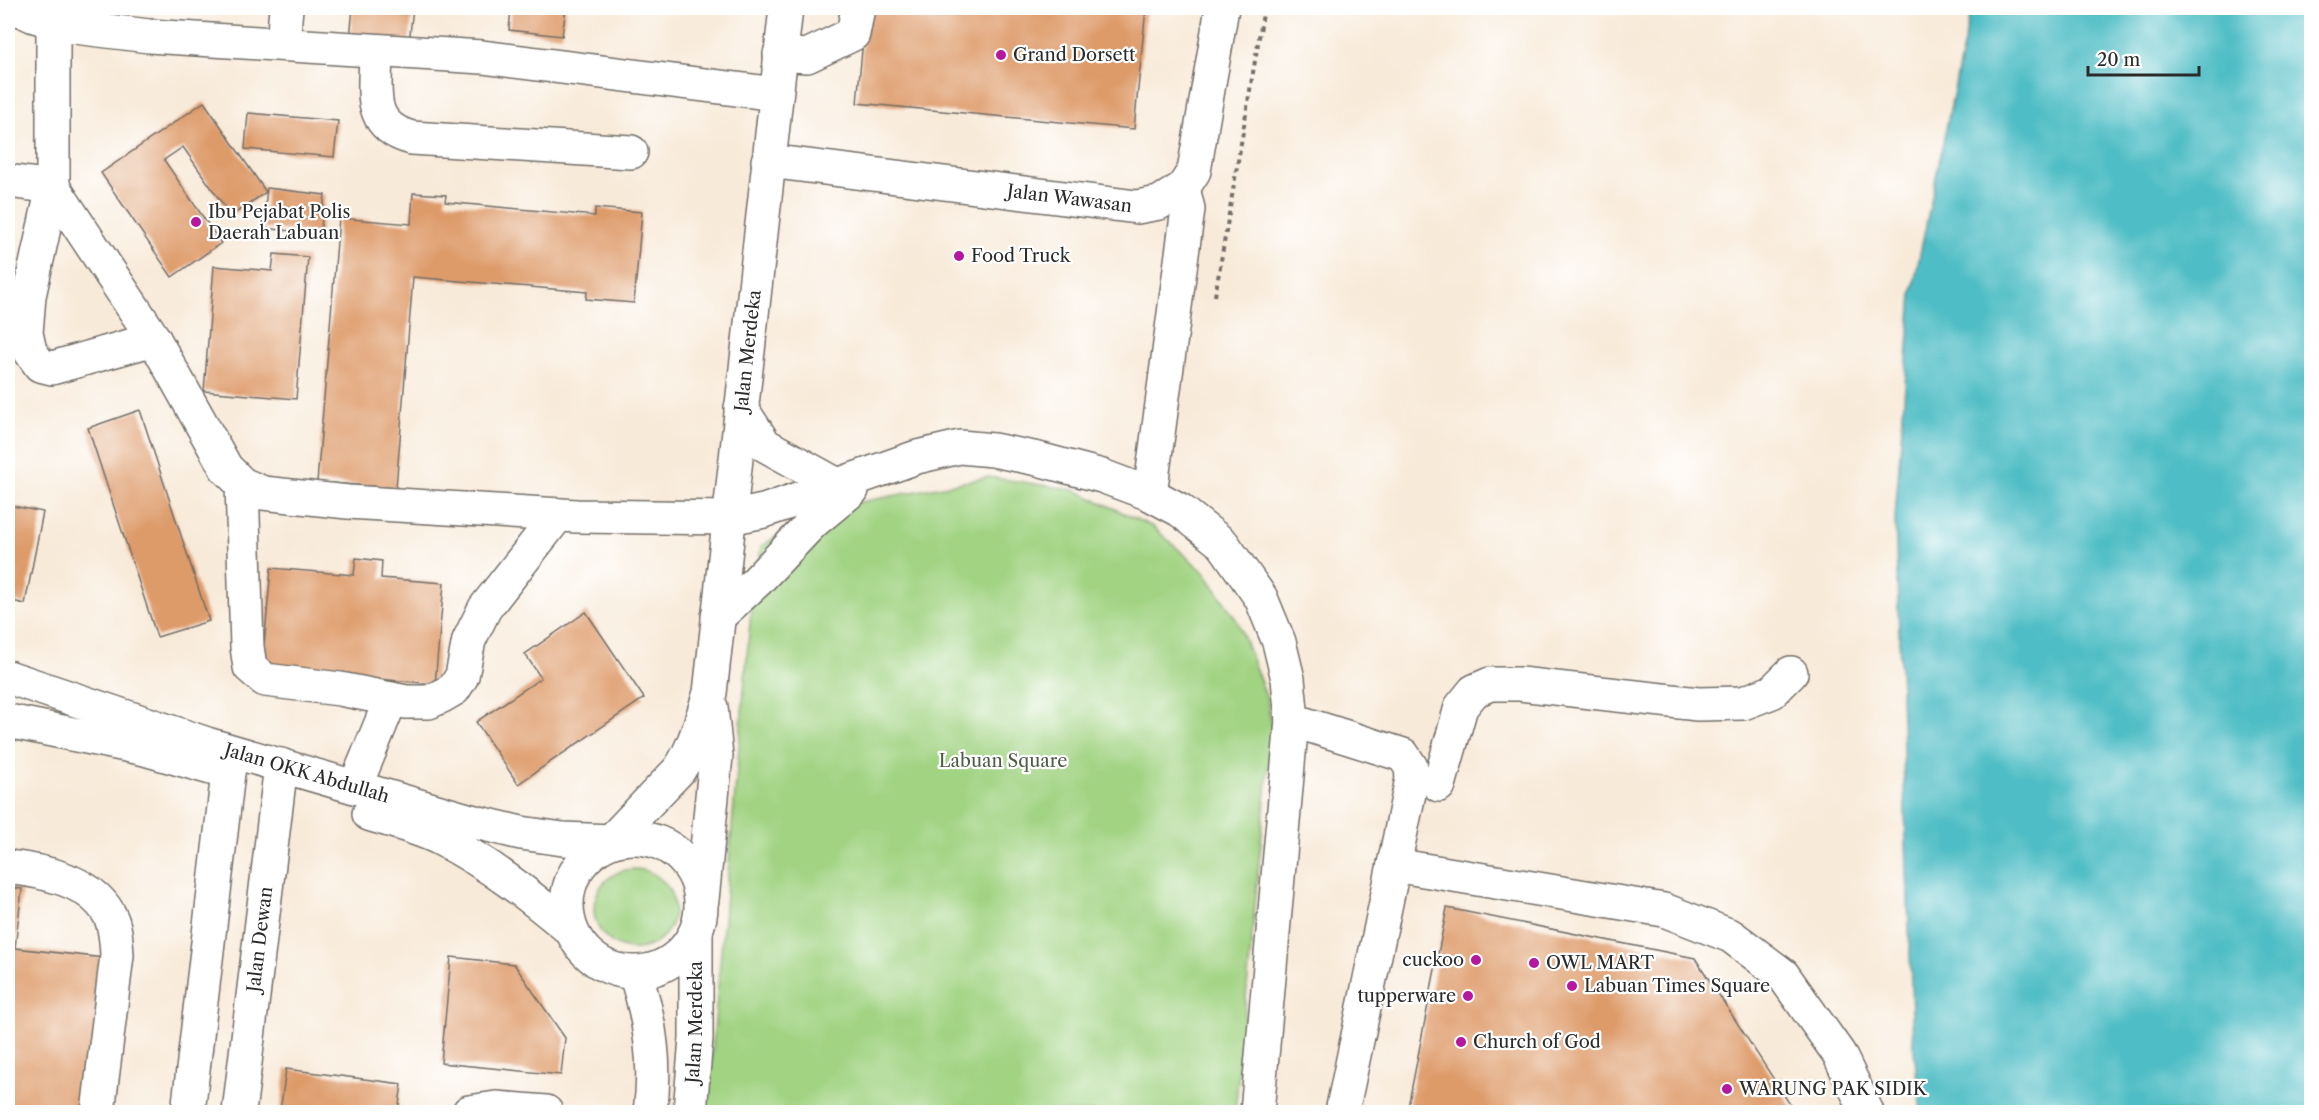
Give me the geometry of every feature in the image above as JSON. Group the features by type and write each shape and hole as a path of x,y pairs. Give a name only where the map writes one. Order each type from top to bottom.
{"street":[{"path":"17,8 66,26 149,36 482,57 776,94"},
{"path":"283,44 286,8"},
{"name":"Jalan Merdeka","path":"702,900 716,756 710,693 786,8"},
{"path":"780,54 807,56 853,34 858,8"},
{"path":"1150,494 1188,209 1183,188 1194,171 1222,8"},
{"path":"53,22 53,187 29,296 26,333 30,351 40,365 52,368 154,339"},
{"path":"376,51 377,112 385,125 397,134 412,138 631,152"},
{"name":"Jalan Wawasan","path":"768,161 1137,207 1159,203 1183,188"},
{"path":"8,181 53,187 154,339 226,468 242,484 263,493 348,502 558,515 729,518 764,511 916,457 960,447 982,449 1102,476 1150,494 1180,510 1223,544 1261,598 1279,642 1288,679 1292,720 1257,1113"},
{"path":"741,408 765,445 839,486"},
{"path":"718,617 757,581 813,522 873,474"},
{"path":"242,484 247,647 250,667 265,680 340,688 406,702 429,702 454,689 462,676 469,640 485,608 558,515"},
{"path":"1439,785 1461,707 1474,692 1490,684 1520,684 1698,704 1743,703 1772,692 1791,673"},
{"name":"Jalan OKK Abdullah","path":"8,677 207,744 279,776 441,839 467,853 527,894 571,930"},
{"name":"Jalan Merdeka","path":"611,840 687,759 710,693"},
{"path":"355,786 391,699"},
{"name":"Jalan OKK Abdullah","path":"8,720 141,748 228,773 279,776 355,786 521,833 563,839 611,840"},
{"path":"1292,720 1402,755 1411,767 1412,779 1342,1113"},
{"path":"188,1113 228,773"},
{"name":"Jalan Dewan","path":"239,1113 279,776"},
{"path":"632,837 652,839 671,848 687,862 697,880 702,900 701,917 696,932 686,948 672,962 654,970 636,973 615,970 597,962 582,948 571,930 567,909 568,888 578,868 592,851 611,840 632,837"},
{"path":"1394,865 1664,910 1731,936 1783,975 1839,1054 1868,1113"},
{"path":"8,867 56,876 81,887 100,900 111,916 116,934 117,955 99,1113"},
{"name":"Jalan Merdeka","path":"690,1113 696,1038 696,932"},
{"path":"636,973 645,1004 650,1040 653,1071 650,1113"},
{"path":"469,1113 496,1108 546,1113"}],"path":[{"path":"1215,300 1264,8"}],"green space":[{"name":"Labuan Square","path":"989,477 1075,490 1153,527 1204,572 1238,622 1267,699 1272,728 1235,1112 707,1112 751,611 761,547 810,512"},
{"path":"626,869 642,869 663,880 674,901 674,917 663,938 642,949 626,949 612,943 600,931 594,917 594,901 600,887 612,875"}],"water":[{"path":"1971,8 2311,8 2311,1112 1921,1112 1913,1043 1895,519 1912,293"}],"building":[{"path":"353,8 413,8 409,43 350,38"},
{"path":"511,8 566,8 562,36 509,30"},
{"name":"Grand Dorsett","path":"866,8 1146,8 1134,129 857,103"},
{"path":"204,102 266,192 231,216 183,147 164,160 221,243 172,277 101,173"},
{"path":"248,113 338,121 334,157 245,149"},
{"path":"267,188 325,195 320,234 263,228"},
{"path":"413,193 446,195 445,202 595,216 595,208 642,212 634,303 586,299 587,292 413,277 396,488 317,482 339,218 411,224"},
{"path":"274,254 308,257 296,399 204,391 214,266 272,271"},
{"path":"140,410 209,621 157,637 88,428"},
{"path":"8,505 43,512 25,604 8,600"},
{"path":"356,558 382,561 381,578 444,583 435,684 262,669 271,568 354,575"},
{"path":"586,612 644,698 518,784 476,722 541,678 525,654"},
{"path":"8,887 22,889 15,948 104,958 86,1112 33,1112 33,1109 8,1106"},
{"name":"Labuan Times Square","path":"1447,908 1695,958 1795,1112 1407,1112"},
{"path":"451,957 514,964 565,1038 561,1075 441,1063"},
{"path":"286,1069 402,1084 398,1112 280,1112"}],"place":[{"name":"Grand Dorsett","path":"1001,55"},
{"name":"Ibu Pejabat Polis Daerah Labuan","path":"196,222"},
{"name":"Food Truck","path":"959,256"},
{"name":"cuckoo","path":"1476,960"},
{"name":"OWL MART","path":"1534,963"},
{"name":"Labuan Times Square","path":"1572,986"},
{"name":"tupperware","path":"1468,996"},
{"name":"Church of God","path":"1461,1042"},
{"name":"WARUNG PAK SIDIK","path":"1727,1089"}]}
